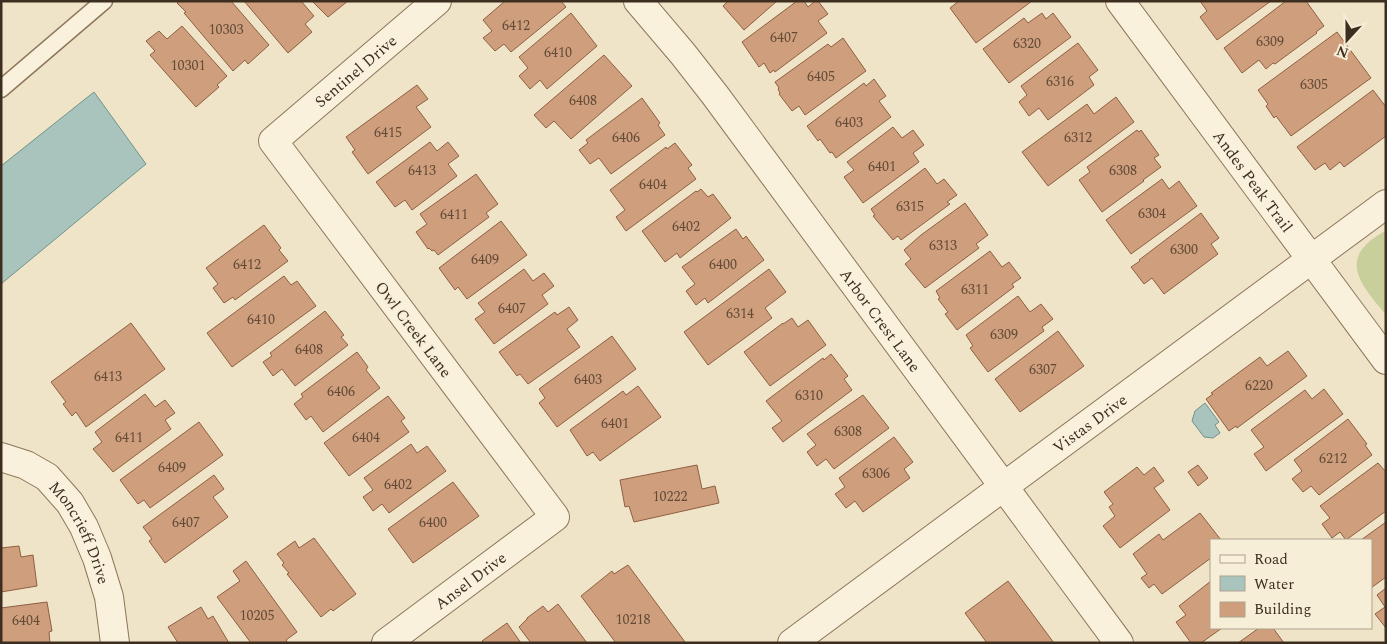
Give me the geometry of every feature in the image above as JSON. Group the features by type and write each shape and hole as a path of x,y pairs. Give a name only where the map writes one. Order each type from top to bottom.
{"street":[{"name":"Sentinel Drive","path":"273,141 436,1"},
{"name":"Arbor Crest Lane","path":"638,1 715,95 1119,643"},
{"name":"Andes Peak Trail","path":"1120,1 1310,260 1386,360"},
{"name":"Owl Creek Lane","path":"273,141 555,517"},
{"name":"Vistas Drive","path":"792,643 1386,204"},
{"name":"Moncrieff Drive","path":"1,457 26,465 47,477 70,503 84,527 97,558 109,597 115,643"},
{"name":"Ansel Drive","path":"386,643 555,517"}],"lane":[{"path":"1,89 104,1"}],"green space":[{"path":"1386,230 1386,315 1367,292 1358,274 1357,265 1358,256 1366,244"}],"water":[{"path":"94,92 146,164 1,284 1,166"},
{"path":"1205,403 1219,422 1215,425 1220,433 1213,438 1204,437 1192,421 1195,411"}],"building":[{"path":"179,1 231,1 269,45 248,64 245,60 233,71 184,13 186,12 177,3"},
{"path":"244,1 301,1 314,16 305,24 312,32 288,53"},
{"path":"312,1 348,1 328,17"},
{"path":"505,1 561,1 566,7 511,52 504,44 495,51 483,38 492,31 483,20"},
{"path":"728,1 777,1 744,30 723,6"},
{"path":"797,1 804,1 808,7 815,1 818,1 828,14 818,21 827,33 775,72 774,70 770,73 764,63 759,67 742,42"},
{"path":"959,1 1032,1 976,43 950,8"},
{"path":"1200,1 1271,1 1217,40 1200,17 1207,11"},
{"path":"1286,1 1306,1 1324,26 1275,64 1273,63 1266,69 1259,60 1242,73 1224,48"},
{"path":"571,13 597,46 547,89 540,80 530,89 519,76 528,68 519,57"},
{"path":"1042,13 1046,19 1053,13 1071,37 1009,83 983,49 1024,18 1028,23"},
{"path":"182,26 227,76 217,85 219,87 196,107 150,55 155,51 146,41 159,31 167,39"},
{"path":"1337,32 1371,78 1291,136 1276,116 1274,118 1266,106 1268,104 1258,90"},
{"path":"843,38 866,71 805,115 799,106 792,111 779,94 779,88 775,82 828,44 831,47"},
{"path":"1078,43 1098,70 1089,77 1094,85 1048,120 1039,108 1029,116 1019,102 1027,95 1021,86"},
{"path":"604,55 632,86 571,139 554,121 546,128 534,115"},
{"path":"874,79 886,96 879,101 891,117 836,158 820,139 818,141 807,126 864,83 866,86"},
{"path":"417,85 428,99 416,107 431,127 368,174 352,152 355,150 346,137"},
{"path":"1373,90 1386,107 1386,136 1344,167 1340,162 1330,170 1325,163 1315,170 1297,147"},
{"path":"1116,97 1134,122 1048,186 1022,152 1087,104 1094,114"},
{"path":"642,98 660,123 658,125 665,135 611,174 599,158 590,164 579,150 588,143 586,140"},
{"path":"893,127 902,138 913,130 924,145 913,153 919,162 863,203 844,177 854,170 847,162"},
{"path":"1137,130 1139,132 1141,130 1159,155 1154,158 1161,167 1102,212 1079,180 1090,172 1087,167"},
{"path":"430,142 437,151 448,142 459,156 448,164 457,176 412,210 405,200 395,207 376,182"},
{"path":"675,143 692,165 688,168 696,179 626,231 616,217 625,210 610,190 666,147 667,149"},
{"path":"925,168 937,184 944,179 957,195 947,202 950,204 901,240 898,236 893,240 873,216 875,215 871,209"},
{"path":"476,174 498,204 486,213 489,217 438,255 434,250 428,249 416,232 427,224 420,214"},
{"path":"1162,179 1169,189 1179,181 1197,206 1131,254 1106,220"},
{"path":"701,189 708,197 713,194 731,218 680,258 677,253 665,262 642,231"},
{"path":"965,203 988,235 976,244 979,248 925,288 905,264 911,259 904,250 921,235"},
{"path":"1201,213 1219,238 1211,244 1218,254 1164,294 1152,278 1144,284 1131,267"},
{"path":"501,221 527,255 467,299 458,287 455,290 439,268"},
{"path":"264,225 288,261 235,300 233,297 224,303 213,288 218,284 206,268"},
{"path":"736,229 743,239 746,236 764,260 708,303 705,298 696,305 686,291 695,284 682,267"},
{"path":"990,251 1002,267 1009,262 1021,278 1012,284 1014,287 957,330 945,314 948,312 938,299 940,298 936,291"},
{"path":"524,269 533,281 544,273 554,286 542,295 548,304 494,344 475,319 485,312 478,303"},
{"path":"769,269 786,292 765,308 772,318 708,365 684,332"},
{"path":"284,276 291,285 297,281 316,306 232,367 207,333"},
{"path":"1018,296 1030,312 1041,304 1053,319 1042,327 1044,331 988,372 970,348 973,346 966,335"},
{"path":"569,307 578,320 567,329 580,347 528,384 520,374 517,376 499,352 555,312 557,315"},
{"path":"325,311 344,335 341,337 348,345 295,386 282,369 273,376 263,362 272,356 270,353"},
{"path":"792,318 798,327 808,320 826,345 770,386 744,352"},
{"path":"131,323 165,369 86,427 76,412 72,416 63,404 66,402 51,382"},
{"path":"1058,331 1084,366 1020,412 995,379"},
{"path":"612,336 636,369 557,427 539,403 545,398 539,389"},
{"path":"1288,351 1307,376 1237,428 1236,426 1229,431 1206,399 1213,394 1211,393 1260,357 1267,366"},
{"path":"357,352 368,367 366,370 380,388 323,432 311,416 306,420 294,404 303,397 301,394"},
{"path":"831,354 848,376 844,379 852,390 783,442 772,428 782,421 766,401"},
{"path":"638,386 661,417 600,461 593,452 587,456 570,430 623,391 626,395"},
{"path":"1324,389 1343,414 1266,471 1254,454 1264,447 1251,430 1305,390 1312,399"},
{"path":"145,394 155,407 165,400 175,413 165,420 171,429 113,472 93,449 102,442 95,432"},
{"path":"863,395 889,428 834,469 826,459 817,466 807,452 816,445 807,434"},
{"path":"388,396 405,418 401,421 409,432 349,476 324,443"},
{"path":"1348,419 1367,444 1365,445 1372,455 1319,495 1311,486 1303,492 1292,479 1302,471 1294,460"},
{"path":"199,422 223,455 150,508 144,500 138,504 120,480"},
{"path":"894,437 913,462 904,469 910,478 863,512 855,501 846,508 835,494 845,487 839,478"},
{"path":"411,444 417,453 427,446 446,471 389,513 382,504 373,511 363,497 373,490 364,478"},
{"path":"1378,463 1386,472 1386,511 1347,539 1340,532 1332,538 1322,524 1330,518 1320,506"},
{"path":"697,465 702,489 715,486 719,503 634,522 629,506 625,507 620,480"},
{"path":"1198,465 1208,478 1198,486 1188,472"},
{"path":"1137,467 1144,475 1154,467 1164,481 1154,488 1170,510 1120,548 1103,526 1115,516 1109,507 1113,504 1104,492"},
{"path":"214,475 224,489 213,497 228,517 165,563 149,541 152,539 143,527"},
{"path":"453,482 479,516 413,563 388,529"},
{"path":"1200,513 1220,539 1210,539 1210,559 1162,594 1154,584 1149,588 1141,578 1147,574 1133,554 1159,534 1163,540"},
{"path":"1386,522 1386,577 1372,587 1372,539 1362,539"},
{"path":"314,538 356,594 333,611 331,609 321,617 287,574 289,573 282,565 284,563 277,554 295,541 299,548"},
{"path":"19,546 21,557 33,555 37,586 1,592 1,548"},
{"path":"246,561 297,632 286,640 288,643 251,643 217,597 240,581 233,571"},
{"path":"628,565 684,643 616,643 581,596 612,571 614,574"},
{"path":"1008,581 1054,643 987,643 965,613"},
{"path":"1210,582 1210,629 1221,629 1201,643 1191,643 1176,622 1186,615 1179,606"},
{"path":"1386,588 1386,628 1375,614 1385,607 1377,595"},
{"path":"47,602 52,631 49,632 50,643 1,643 1,608"},
{"path":"558,604 587,643 531,643 519,627 527,618 543,606 548,612"},
{"path":"201,607 208,619 213,616 229,643 178,643 168,627"},
{"path":"507,623 521,643 484,643 482,641"},
{"path":"1258,629 1274,629 1284,643 1238,643"}]}
